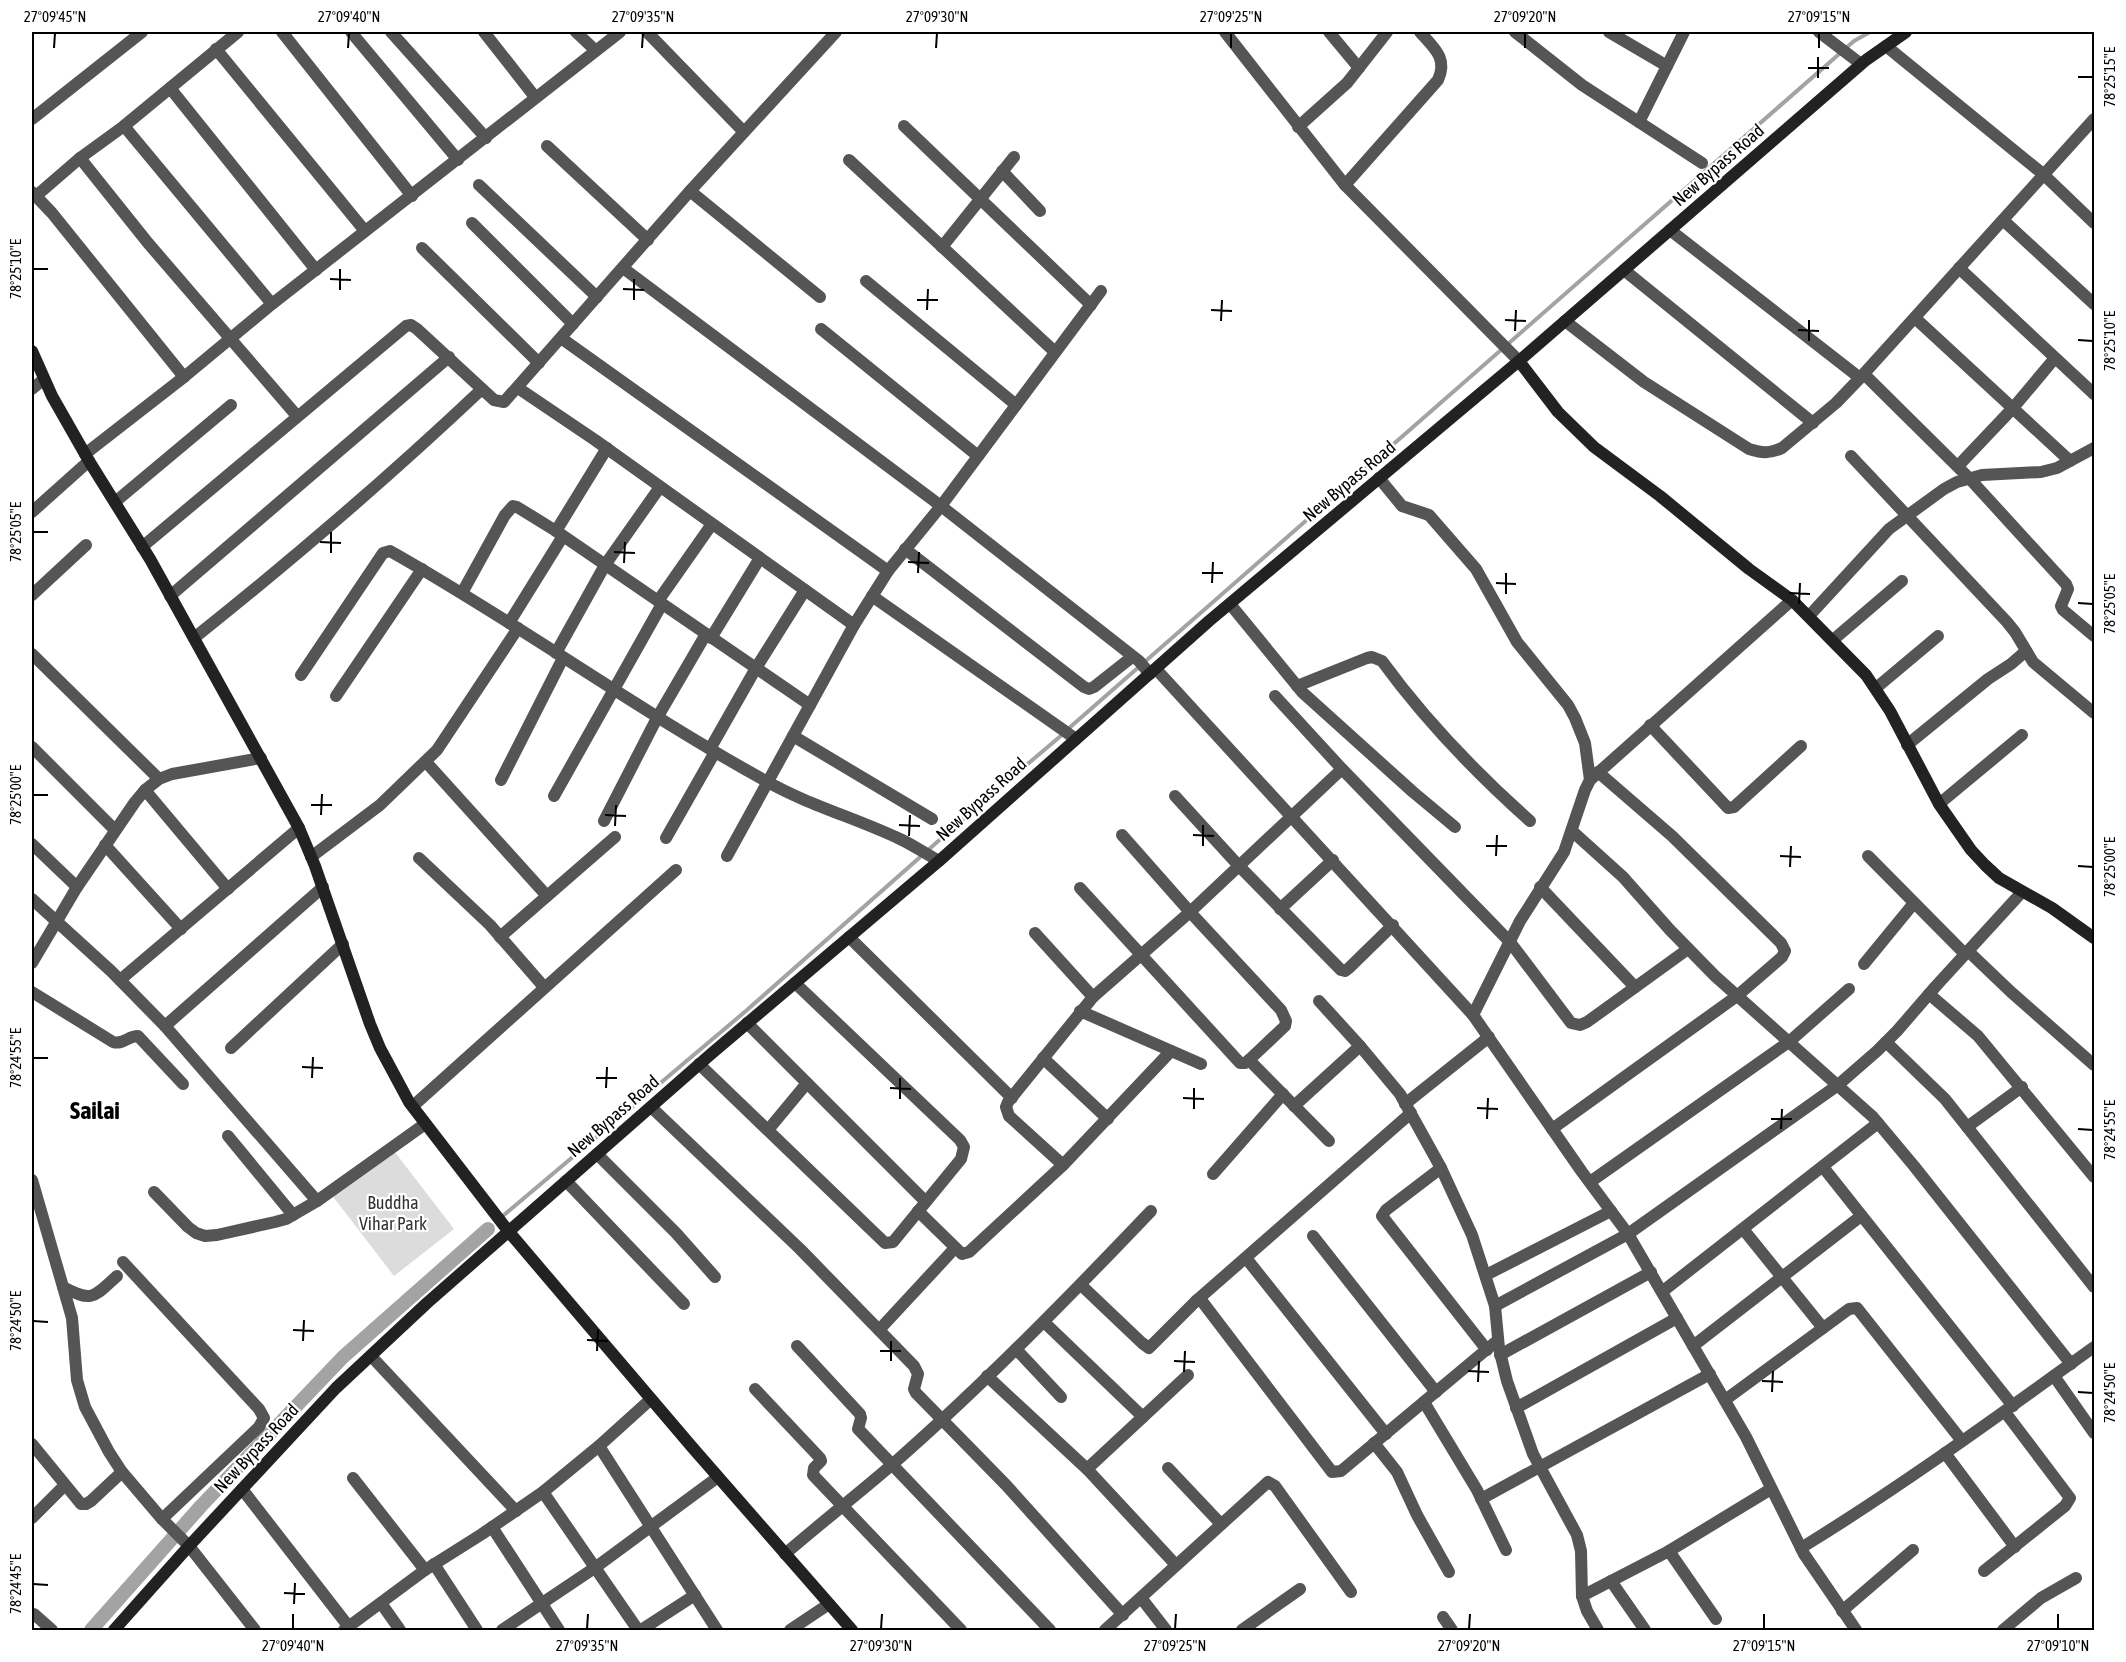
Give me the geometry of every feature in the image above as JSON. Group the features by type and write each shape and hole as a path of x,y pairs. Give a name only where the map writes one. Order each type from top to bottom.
{"main road":[{"name":"New Bypass Road","path":"114,1630 180,1538 242,1489 336,1388 427,1303 699,1064 849,937 1144,666 1230,604 1379,478 1515,356 1565,321 1670,230 1857,60 1886,46 1906,32"},
{"path":"32,351 44,379 87,457 142,547 299,828 312,857 380,1048 413,1106 509,1232 852,1630"},
{"path":"1515,356 1558,412 1594,447 1792,600 1866,675 1876,688 1939,804 1971,850 1985,865 1999,878 2071,920 2094,938"}],"street":[{"path":"32,119 142,32"},
{"path":"184,377 52,213 34,194 124,126 238,32"},
{"path":"282,32 412,196"},
{"path":"351,32 458,160"},
{"path":"391,32 486,138"},
{"path":"484,32 535,97"},
{"path":"576,32 595,50"},
{"path":"34,506 87,457 272,304 620,32"},
{"path":"647,32 744,132"},
{"path":"142,547 406,326 411,325 417,329 482,389 499,402 504,402 690,191 836,32"},
{"path":"1225,32 1345,185 1515,356"},
{"path":"1329,32 1359,68"},
{"path":"1298,127 1338,92 1387,32"},
{"path":"1345,185 1438,80 1443,70 1443,63 1438,53 1420,32"},
{"path":"1515,32 1582,84 1702,163"},
{"path":"1609,32 1666,66"},
{"path":"1639,122 1684,32"},
{"path":"1819,32 1857,60"},
{"path":"1886,46 2043,174 2094,223"},
{"path":"216,49 365,231"},
{"path":"170,88 316,270"},
{"path":"1565,321 1644,382 1749,449 1767,453 1782,448 1836,404 2043,174 2094,122"},
{"path":"124,126 272,304"},
{"path":"903,126 1091,305"},
{"path":"547,146 648,240"},
{"path":"942,247 1014,157"},
{"path":"80,158 148,243 297,416"},
{"path":"849,160 1056,352"},
{"path":"1002,171 1040,211"},
{"path":"479,185 597,297"},
{"path":"690,191 820,297"},
{"path":"2002,220 2094,304"},
{"path":"472,223 573,324"},
{"path":"1670,230 1862,376 1958,466 2066,584 2068,589 2061,606 2062,610 2094,636"},
{"path":"422,248 539,363"},
{"path":"623,268 941,506 1144,666 1292,816 1393,925 1473,1015 1628,1234 1746,1437 1801,1548 1856,1630"},
{"path":"1959,268 2094,394"},
{"path":"1624,270 1813,423"},
{"path":"866,281 1016,405"},
{"path":"727,856 854,626 888,571 941,506 1101,291"},
{"path":"1915,318 2070,461"},
{"path":"821,329 978,456"},
{"path":"561,338 888,571"},
{"path":"170,596 449,357"},
{"path":"1958,466 2013,408 2055,358"},
{"path":"32,389 44,379"},
{"path":"518,388 607,448 854,626"},
{"path":"194,638 284,566 482,389"},
{"path":"115,502 231,405"},
{"path":"312,857 365,817 426,762 456,724 513,625 607,448"},
{"path":"1809,616 1889,529 1944,489 1982,475 2041,472 2057,468 2094,448"},
{"path":"1851,456 2007,622 2033,662 2094,713"},
{"path":"1379,478 1402,506 1429,515 1476,569 1517,642 1568,705 1586,744 1594,776 1672,836 1784,947 1782,957 1737,996 1552,1129"},
{"path":"501,780 559,655 605,565 660,486"},
{"path":"462,593 505,515 513,506 560,534 810,705"},
{"path":"554,796 660,603 712,524"},
{"path":"32,595 86,545"},
{"path":"905,549 1084,687 1094,687 1144,666"},
{"path":"301,675 385,551 390,551 422,568 613,690 767,782 797,797 901,839 934,858"},
{"path":"603,821 657,717 760,558"},
{"path":"336,696 422,568"},
{"path":"1833,640 1902,581"},
{"path":"666,838 756,668 805,590"},
{"path":"872,596 1069,733"},
{"path":"1473,1015 1540,887 1564,852 1582,796 1594,776 1792,600"},
{"path":"1230,604 1297,686 1413,792 1455,827"},
{"path":"1876,688 1938,636"},
{"path":"1908,745 2026,651"},
{"path":"32,654 159,780"},
{"path":"1297,686 1367,658 1377,658 1382,661 1414,704 1474,769 1530,821"},
{"path":"1275,696 1342,769 1510,942 1567,1019 1576,1025 1587,1022 1688,949"},
{"path":"1650,726 1728,808 1734,807 1801,746"},
{"path":"793,735 932,819"},
{"path":"1939,804 2022,735"},
{"path":"32,747 115,830"},
{"path":"32,963 77,887 145,790 172,774 261,758"},
{"path":"426,762 547,896"},
{"path":"1063,1165 1009,1116 1006,1107 1012,1098 1093,997 1190,912 1342,769"},
{"path":"145,790 228,889"},
{"path":"1175,796 1337,967 1345,970 1393,925"},
{"path":"120,980 299,828"},
{"path":"1572,831 1615,869 1688,949 1737,996 1790,1041 1878,1123 2071,1364"},
{"path":"1080,888 1240,1063 1249,1060 1285,1026 1285,1017 1281,1010 1122,835"},
{"path":"500,937 615,837"},
{"path":"32,844 77,887"},
{"path":"105,845 181,929"},
{"path":"1868,856 1966,953 2094,1065"},
{"path":"419,858 500,937 544,987"},
{"path":"1280,909 1333,860"},
{"path":"413,1106 676,870"},
{"path":"165,1026 323,887"},
{"path":"1540,887 1635,987"},
{"path":"1495,1306 1628,1234 1838,1085 1886,1042 2022,892"},
{"path":"32,899 120,980 165,1026 317,1201"},
{"path":"1864,964 1914,903"},
{"path":"1035,933 1093,997"},
{"path":"849,937 1012,1098"},
{"path":"231,1048 343,944"},
{"path":"699,1064 885,1243 893,1242 961,1159 964,1147 960,1140 795,983"},
{"path":"1590,1182 1790,1041 1849,989"},
{"path":"32,992 113,1042 121,1043 133,1036 138,1036 183,1084"},
{"path":"1929,994 1978,1036 2094,1177"},
{"path":"1318,1001 1360,1046 1408,1108 1442,1168 1472,1235 1495,1306 1500,1355 1516,1408 1540,1468 1579,1543 1582,1560 1581,1596 1598,1630"},
{"path":"1080,1011 1201,1064"},
{"path":"747,1023 807,1083 921,1206 962,1254 969,1252 1063,1165 1171,1051"},
{"path":"1081,1285 1145,1346 1149,1347 1196,1301 1489,1037"},
{"path":"1886,1042 1936,1089 2094,1287"},
{"path":"1294,1106 1360,1046"},
{"path":"1043,1058 1108,1119"},
{"path":"1249,1060 1329,1141"},
{"path":"768,1130 807,1083"},
{"path":"1967,1127 2022,1087"},
{"path":"1213,1174 1283,1094"},
{"path":"651,1107 800,1249 917,1369 914,1389 1006,1485 1123,1615"},
{"path":"1663,1291 1878,1123"},
{"path":"154,1192 188,1227 205,1236 275,1222 317,1201 425,1124"},
{"path":"228,1136 293,1215"},
{"path":"597,1154 676,1233 715,1277"},
{"path":"1823,1167 2009,1409 2070,1498 2065,1506 1984,1571"},
{"path":"1442,1168 1386,1210 1382,1216 1487,1350"},
{"path":"32,1180 72,1318 80,1393 109,1452 122,1472 180,1538 255,1630"},
{"path":"566,1181 684,1304"},
{"path":"785,1554 942,1419 1044,1322 1151,1211"},
{"path":"1486,1275 1611,1211"},
{"path":"1693,1346 1861,1216"},
{"path":"32,1229 45,1224"},
{"path":"1743,1229 1823,1328"},
{"path":"1314,1236 1436,1392"},
{"path":"879,1330 955,1248"},
{"path":"1246,1258 1386,1434"},
{"path":"123,1262 259,1409 264,1418 259,1427 162,1519"},
{"path":"1500,1355 1651,1272"},
{"path":"63,1287 78,1295 96,1295 117,1276"},
{"path":"1196,1301 1201,1300 1332,1472 1341,1471 1498,1340"},
{"path":"1725,1400 1853,1307 1860,1310 1962,1441"},
{"path":"1516,1408 1677,1318"},
{"path":"1044,1322 1143,1417"},
{"path":"797,1346 856,1409 861,1418 858,1429 1050,1630"},
{"path":"1801,1548 1945,1453 2094,1347"},
{"path":"1016,1349 1060,1396"},
{"path":"371,1356 516,1511"},
{"path":"1481,1498 1710,1374"},
{"path":"1087,1469 1188,1375"},
{"path":"987,1376 1087,1469 1176,1565"},
{"path":"2054,1376 2094,1433"},
{"path":"755,1389 820,1458 821,1461 814,1468 813,1475 961,1630"},
{"path":"242,1489 346,1629 430,1567 543,1491 599,1446 651,1399"},
{"path":"1424,1402 1481,1498 1506,1550"},
{"path":"1374,1443 1402,1482 1417,1515 1449,1572"},
{"path":"32,1444 81,1504 86,1504 122,1472"},
{"path":"599,1446 717,1630"},
{"path":"1945,1453 2015,1547"},
{"path":"1168,1468 1221,1524"},
{"path":"502,1630 596,1567 718,1477"},
{"path":"353,1478 430,1567 477,1630"},
{"path":"1111,1628 1264,1484 1271,1483 1352,1592"},
{"path":"32,1518 64,1486"},
{"path":"1581,1596 1669,1551 1771,1489"},
{"path":"543,1491 640,1630 695,1595"},
{"path":"492,1527 559,1630"},
{"path":"1842,1611 1913,1550"},
{"path":"1669,1551 1716,1619"},
{"path":"2002,1630 2041,1598 2076,1578"},
{"path":"1611,1581 1645,1630"},
{"path":"1242,1630 1300,1589"},
{"path":"1142,1599 1166,1630"},
{"path":"381,1603 400,1630"},
{"path":"789,1630 829,1604"},
{"path":"34,1614 52,1630"},
{"path":"1443,1617 1452,1630"}],"green space":[{"name":"Buddha Vihar Park","path":"391,1147 454,1229 394,1276 331,1194"}],"waterway":[{"path":"1068,729 1854,41 1870,32"},
{"path":"504,1215 747,1010 1063,734"},
{"path":"91,1630 201,1506 343,1357 488,1229"}],"district":[{"name":"Sailai","path":"95,1110"}]}
